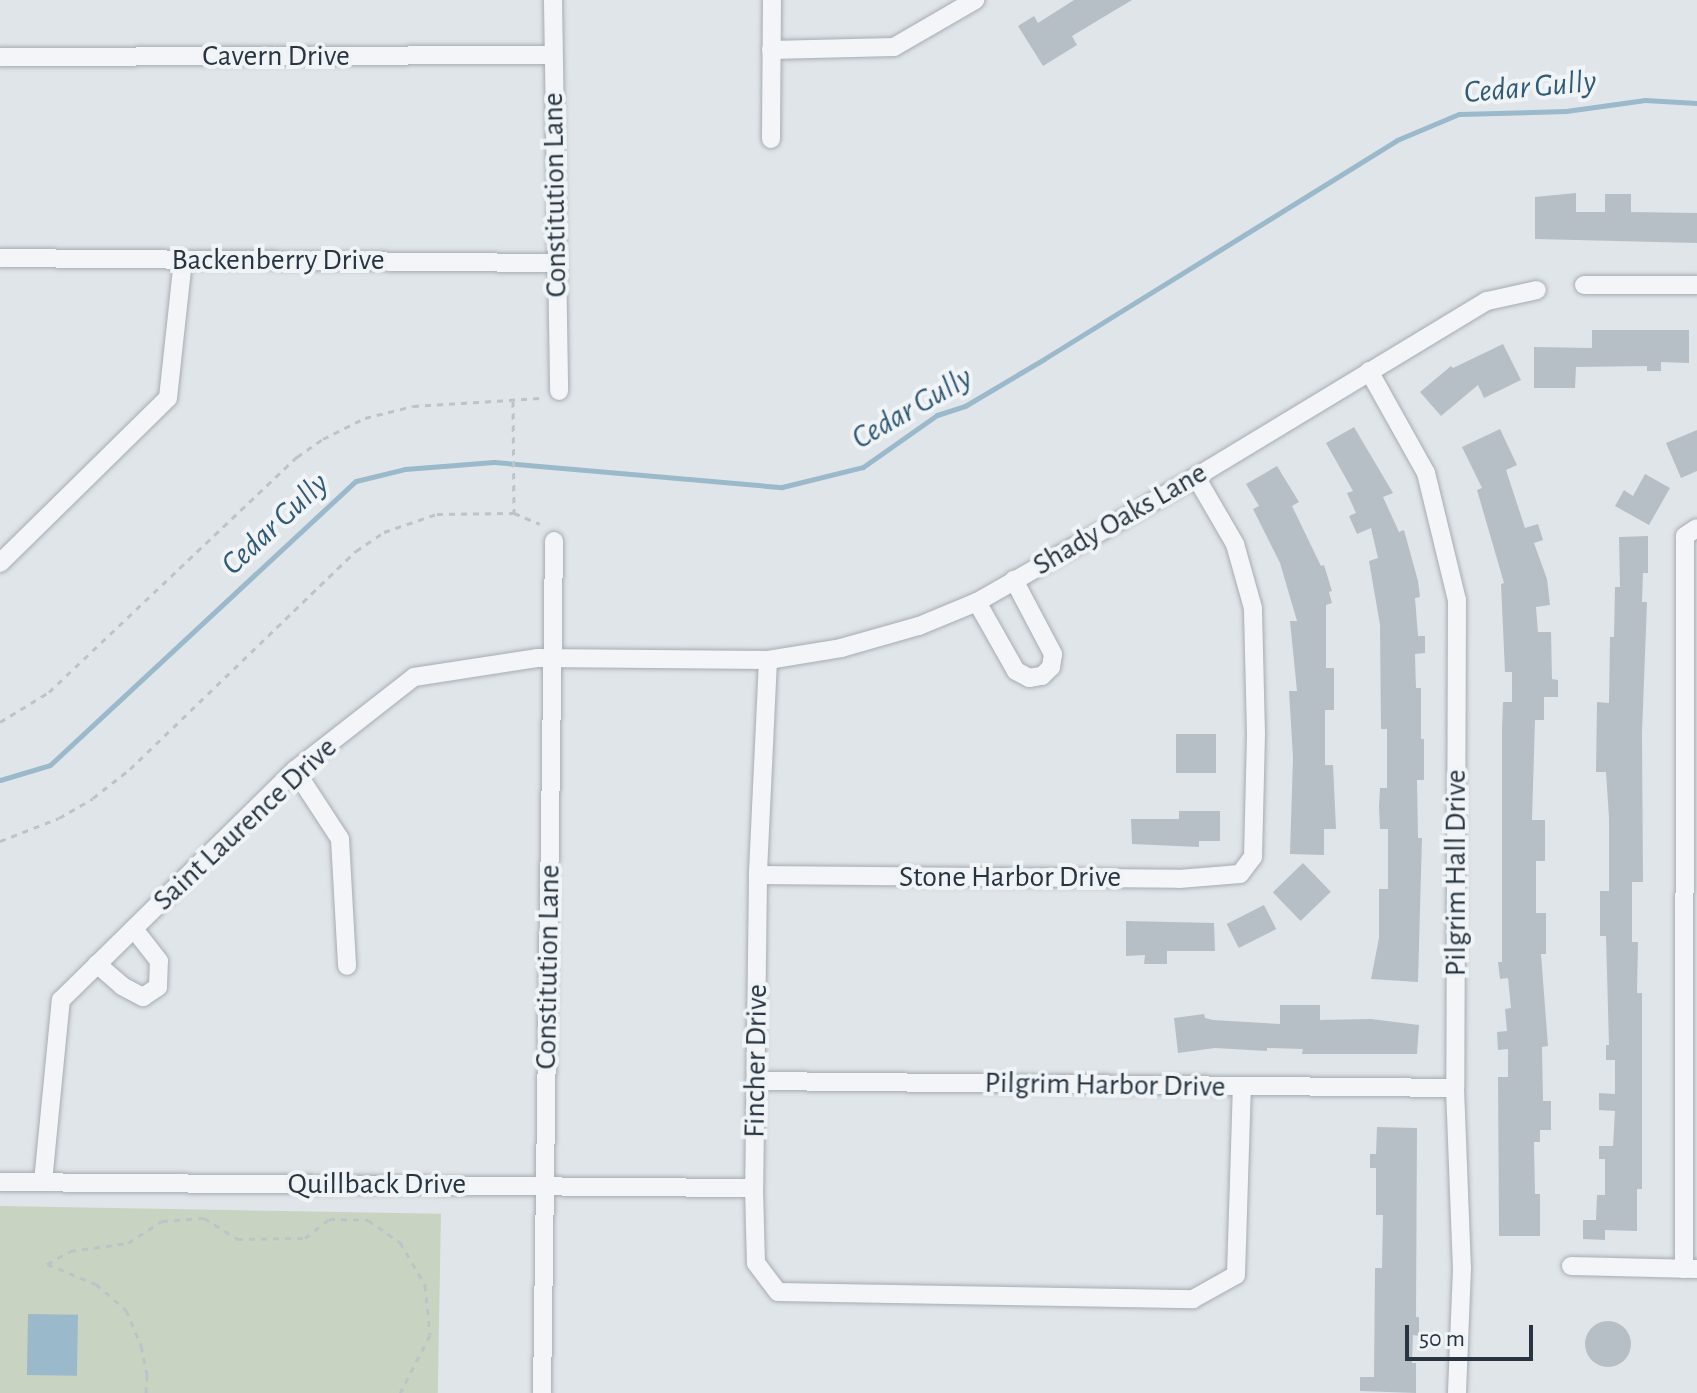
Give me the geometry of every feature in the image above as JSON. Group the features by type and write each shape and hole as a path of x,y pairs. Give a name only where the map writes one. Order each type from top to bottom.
{"street":[{"name":"Constitution Lane","path":"553,0 559,391"},
{"path":"771,139 772,0"},
{"path":"771,50 894,47 975,0"},
{"name":"Cavern Drive","path":"0,57 553,55"},
{"name":"Backenberry Drive","path":"0,258 556,263"},
{"path":"0,563 168,398 183,260"},
{"path":"1584,285 1697,285"},
{"name":"Shady Oaks Lane","path":"674,659 768,660 841,648 919,626 977,602 1196,477 1487,301 1537,290"},
{"name":"Pilgrim Hall Drive","path":"1369,371 1426,473 1457,600 1455,1088 1462,1268 1457,1393"},
{"name":"Stone Harbor Drive","path":"758,875 1179,879 1240,874 1253,857 1256,734 1253,608 1235,544 1196,477"},
{"path":"1571,1266 1690,1269 1685,536 1697,528"},
{"name":"Constitution Lane","path":"542,1393 554,541"},
{"path":"977,602 1016,671 1029,678 1042,676 1051,667 1053,654 1014,580"},
{"name":"Saint Laurence Drive","path":"43,1182 61,1000 295,770 414,677 554,657 674,659"},
{"name":"Fincher Drive","path":"768,660 758,875 754,1188 756,1263 778,1292 1193,1299 1236,1275 1242,1086"},
{"path":"295,770 340,839 347,966"},
{"path":"97,964 122,986 143,997 158,987 159,961 134,929"},
{"name":"Pilgrim Harbor Drive","path":"756,1081 1455,1088"},
{"name":"Quillback Drive","path":"0,1182 754,1188"}],"path":[{"path":"0,722 49,692 297,457 323,439 365,418 400,408 445,402 540,398"},
{"path":"513,401 514,513"},
{"path":"0,841 59,818 93,798 130,769 356,551 384,532 437,514 514,513 540,524"},
{"path":"146,1393 147,1375 141,1346 126,1310 96,1284 47,1264 70,1251 128,1243 162,1221 204,1218 237,1239 305,1238 329,1219 368,1220 400,1242 425,1285 430,1335 400,1393"}],"green space":[{"path":"0,1206 441,1214 438,1393 0,1393"}],"water":[{"path":"28,1314 78,1315 77,1376 27,1375"}],"building":[{"path":"1074,0 1132,0 1072,36 1077,45 1043,66 1018,26 1034,16 1038,23"},
{"path":"1576,193 1576,212 1605,212 1605,194 1631,194 1631,212 1697,213 1697,243 1535,239 1535,197"},
{"path":"1592,330 1689,330 1689,363 1661,362 1661,371 1647,371 1647,366 1576,367 1575,388 1534,388 1534,347 1592,348"},
{"path":"1503,344 1521,380 1484,398 1478,385 1441,416 1420,392 1451,366 1453,368"},
{"path":"1354,427 1393,493 1383,497 1399,532 1404,530 1418,581 1420,597 1415,598 1418,636 1425,636 1425,653 1415,654 1416,688 1421,688 1421,739 1424,739 1424,780 1417,780 1418,838 1422,838 1418,982 1371,979 1379,938 1379,889 1388,889 1388,829 1380,829 1379,807 1380,788 1387,788 1387,729 1381,729 1380,625 1369,561 1378,558 1371,528 1357,534 1349,516 1356,513 1347,493 1353,491 1326,443"},
{"path":"1500,429 1517,465 1506,470 1525,528 1538,524 1543,540 1534,543 1547,579 1550,605 1536,607 1538,632 1551,632 1552,679 1558,680 1558,697 1544,697 1544,720 1535,720 1532,820 1545,820 1545,861 1536,861 1536,913 1546,913 1546,954 1541,954 1548,1046 1542,1047 1543,1101 1551,1101 1551,1130 1540,1130 1540,1142 1534,1142 1535,1194 1540,1194 1540,1236 1499,1236 1498,1077 1508,1077 1508,1049 1498,1050 1497,1032 1507,1031 1505,1009 1511,1008 1508,978 1500,979 1498,962 1502,962 1502,729 1503,702 1512,702 1512,672 1505,672 1501,584 1504,583 1477,490 1482,488 1462,447"},
{"path":"1697,430 1697,471 1681,478 1666,443"},
{"path":"1277,466 1299,502 1292,506 1321,566 1324,565 1332,591 1329,592 1332,603 1326,605 1326,668 1334,668 1334,710 1325,710 1325,765 1333,765 1336,829 1324,829 1324,855 1290,854 1293,758 1289,691 1297,691 1290,621 1297,621 1280,563 1253,509 1259,506 1246,484"},
{"path":"1645,474 1670,488 1649,525 1615,506 1624,490 1633,496"},
{"path":"1648,536 1648,573 1643,573 1642,602 1647,602 1642,733 1643,882 1632,882 1632,942 1638,942 1637,993 1642,993 1642,1189 1637,1189 1637,1231 1605,1230 1605,1240 1583,1239 1583,1220 1596,1220 1597,1195 1605,1195 1605,1159 1599,1159 1599,1146 1613,1146 1615,1111 1599,1110 1599,1093 1615,1094 1615,1060 1606,1060 1606,1045 1609,1045 1606,936 1600,936 1600,891 1609,891 1609,818 1606,772 1596,772 1597,702 1609,703 1610,637 1614,637 1615,587 1620,587 1619,537"},
{"path":"1176,734 1216,734 1216,773 1176,773"},
{"path":"1179,811 1220,811 1220,841 1199,841 1199,847 1132,844 1131,819 1179,819"},
{"path":"1303,863 1331,892 1301,921 1273,892"},
{"path":"1264,905 1276,929 1239,948 1227,924"},
{"path":"1126,921 1214,923 1215,951 1167,951 1167,964 1144,964 1145,955 1126,956"},
{"path":"1280,1005 1320,1005 1320,1020 1371,1019 1419,1025 1417,1054 1302,1054 1303,1049 1267,1048 1267,1051 1215,1048 1178,1053 1174,1018 1204,1014 1205,1018 1213,1020 1280,1024"},
{"path":"1377,1127 1417,1128 1416,1317 1419,1317 1419,1336 1413,1335 1412,1363 1416,1363 1416,1393 1360,1391 1360,1377 1374,1377 1375,1268 1382,1268 1383,1215 1376,1215 1376,1168 1370,1168 1370,1154 1376,1154"},
{"path":"1608,1321 1624,1328 1631,1344 1624,1360 1608,1367 1592,1360 1585,1344 1592,1328"}],"waterway":[{"name":"Cedar Gully","path":"0,780 50,765 356,481 405,469 494,462 782,487 863,467 937,415 965,406 1044,359 1397,140 1459,114 1566,111 1645,100 1697,103"}]}
